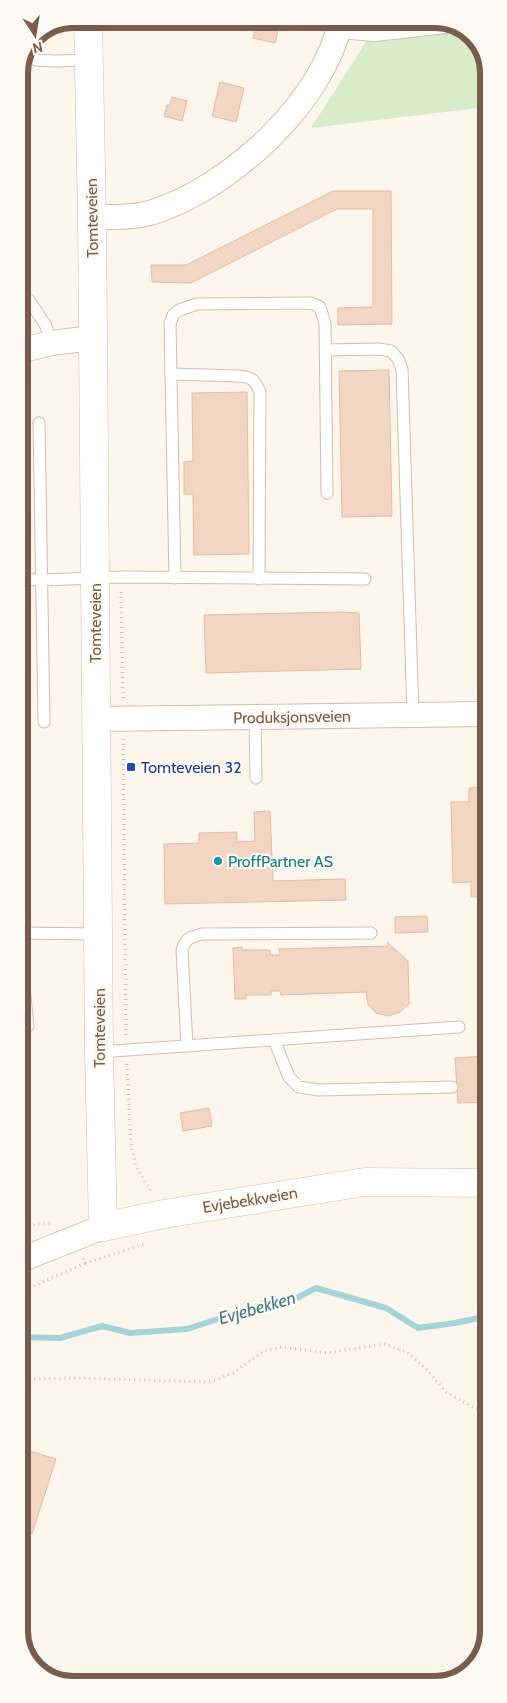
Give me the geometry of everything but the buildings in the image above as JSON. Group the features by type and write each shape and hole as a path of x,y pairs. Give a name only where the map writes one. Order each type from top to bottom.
{"street":[{"name":"Tomteveien","path":"88,28 93,338 108,578 96,719 102,1227"},
{"path":"92,217 132,216 152,212 206,187 242,162 272,135 305,98 321,74 339,28"},
{"path":"368,28 383,28"},
{"path":"28,350 52,343 93,338"},
{"name":"Produksjonsveien","path":"96,719 480,714"},
{"name":"Evjebekkveien","path":"28,1257 102,1227 164,1214 365,1182 480,1183"}],"lane":[{"path":"31,56 36,60 55,62 89,60"},
{"path":"29,300 46,326 52,343"},
{"path":"175,578 170,324 173,316 179,310 197,304 311,303 320,307 326,324 327,493"},
{"path":"326,350 391,351 402,369 413,716"},
{"path":"171,374 239,376 250,377 256,381 260,392 259,579"},
{"path":"39,423 44,722"},
{"path":"28,579 365,579"},
{"path":"256,717 256,778"},
{"path":"28,933 98,934"},
{"path":"187,1046 182,950 184,942 191,937 202,934 371,933"},
{"path":"99,1052 459,1027"},
{"path":"274,1040 289,1077 299,1087 319,1090 452,1087"}],"path":[{"path":"108,578 123,718 126,1050 131,1143 136,1167 164,1214"},
{"path":"28,1288 86,1263"},
{"path":"28,1380 76,1378 209,1382 233,1373 264,1351 282,1347 326,1353 385,1344 408,1353 426,1369 446,1392 474,1408 480,1409"}],"green space":[{"path":"443,28 452,31 464,39 473,50 479,64 480,108 311,128 374,29"}],"waterway":[{"name":"Evjebekken","path":"28,1337 60,1338 102,1326 130,1333 187,1329 224,1317 238,1317 263,1303 287,1303 316,1288 386,1308 418,1328 480,1318"}],"place":[{"name":"Tomteveien 32","path":"131,767"},
{"name":"ProffPartner AS","path":"218,861"}]}
